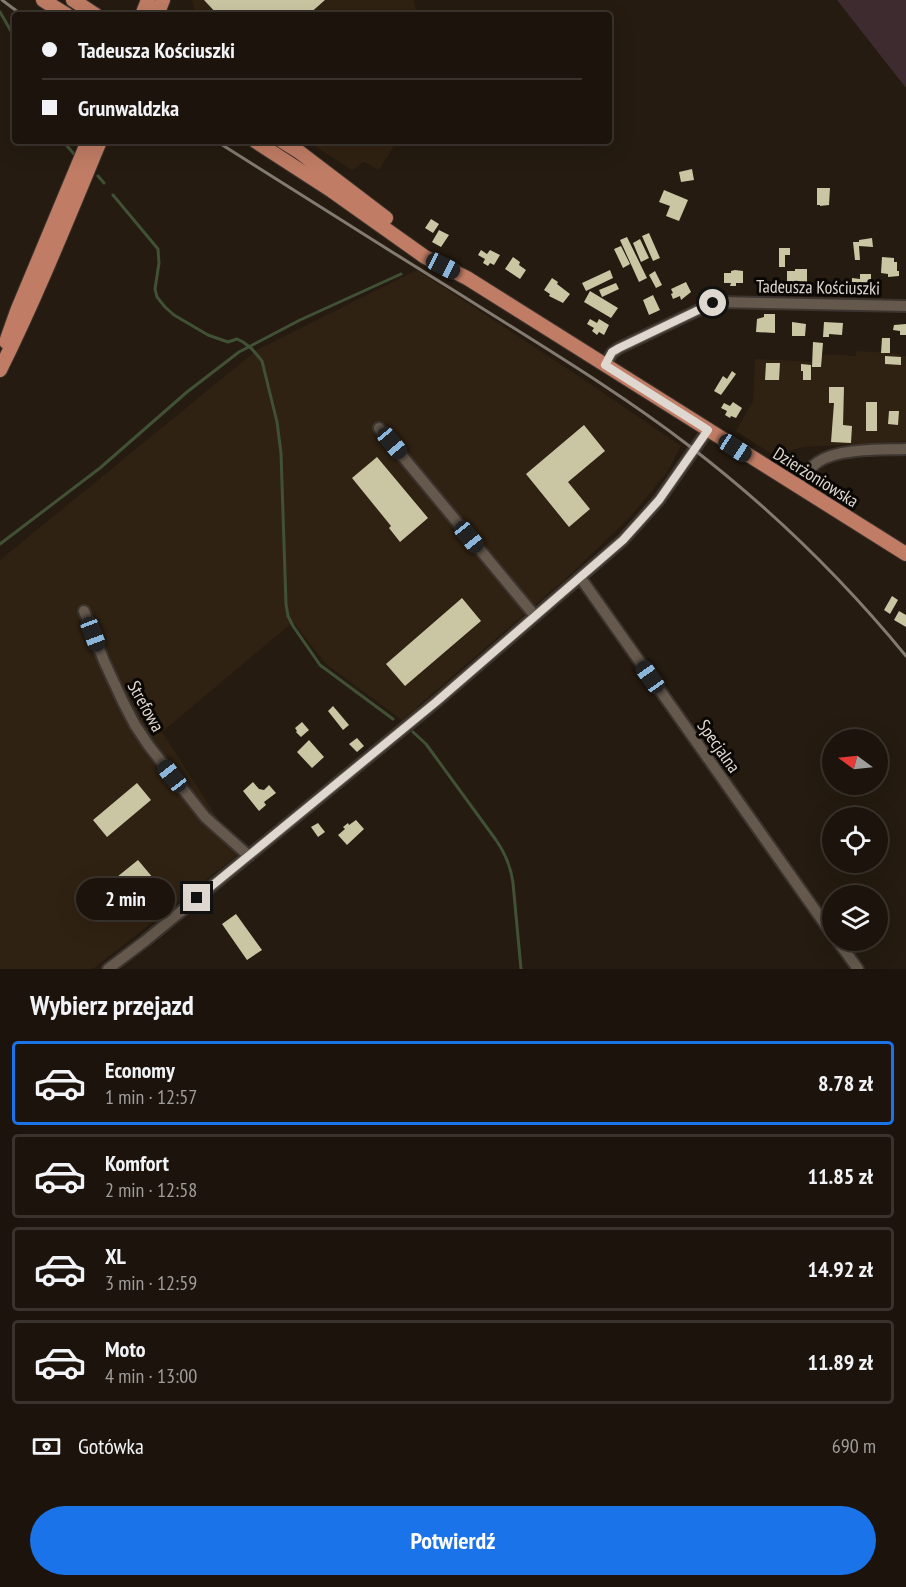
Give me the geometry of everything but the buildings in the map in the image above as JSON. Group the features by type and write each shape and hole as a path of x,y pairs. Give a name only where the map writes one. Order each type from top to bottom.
{"main road":[{"path":"43,0 62,12"},
{"path":"73,0 91,12"},
{"path":"0,357 87,144"},
{"path":"0,369 27,315 99,144"},
{"path":"260,144 332,191 425,257 467,278"},
{"path":"287,144 405,233 450,263 467,278"},
{"name":"Dzierżoniowska","path":"467,278 906,554"}],"street":[{"name":"Tadeusza Kościuszki","path":"605,365 612,352 715,302 906,306"},
{"path":"379,428 535,616"},
{"path":"108,969 411,723 628,534 651,510 708,430"},
{"path":"797,486 811,468 829,456 906,449"},
{"name":"Specjalna","path":"580,577 822,919"},
{"name":"Strefowa","path":"84,611 104,661 140,732 206,817 249,856"},
{"path":"845,951 858,969"}],"shaded area":[{"path":"192,0 414,0 416,12 195,12"},
{"path":"837,0 906,0 906,88"},
{"path":"312,144 395,144 379,170 364,162 352,170"},
{"path":"417,270 681,446 666,474 631,516 572,573 402,720 326,664 293,622 162,732 240,853 93,969 0,969 0,560 257,350"},
{"path":"856,351 906,356 906,441 804,447 772,454 736,431 753,401 755,359 812,362 813,354 856,356"}],"waterway":[{"path":"0,12 12,33"},
{"path":"67,144 74,154"},
{"path":"98,176 104,183"},
{"path":"113,195 158,249 159,263 155,289 157,297 165,307 208,335 228,342 237,339 243,342 262,361 277,422 281,453 288,616 320,665 393,719"},
{"path":"0,544 100,468 187,392 239,352 300,320 401,274"},
{"path":"413,732 426,744 505,855 513,883 521,969"}],"railway":[{"path":"2,0 18,12"},
{"path":"221,144 574,366 688,445 776,518 830,571 906,656"}],"route":[{"path":"197,898 436,702 623,540 651,510 708,430 605,365 612,352 713,303"}]}
